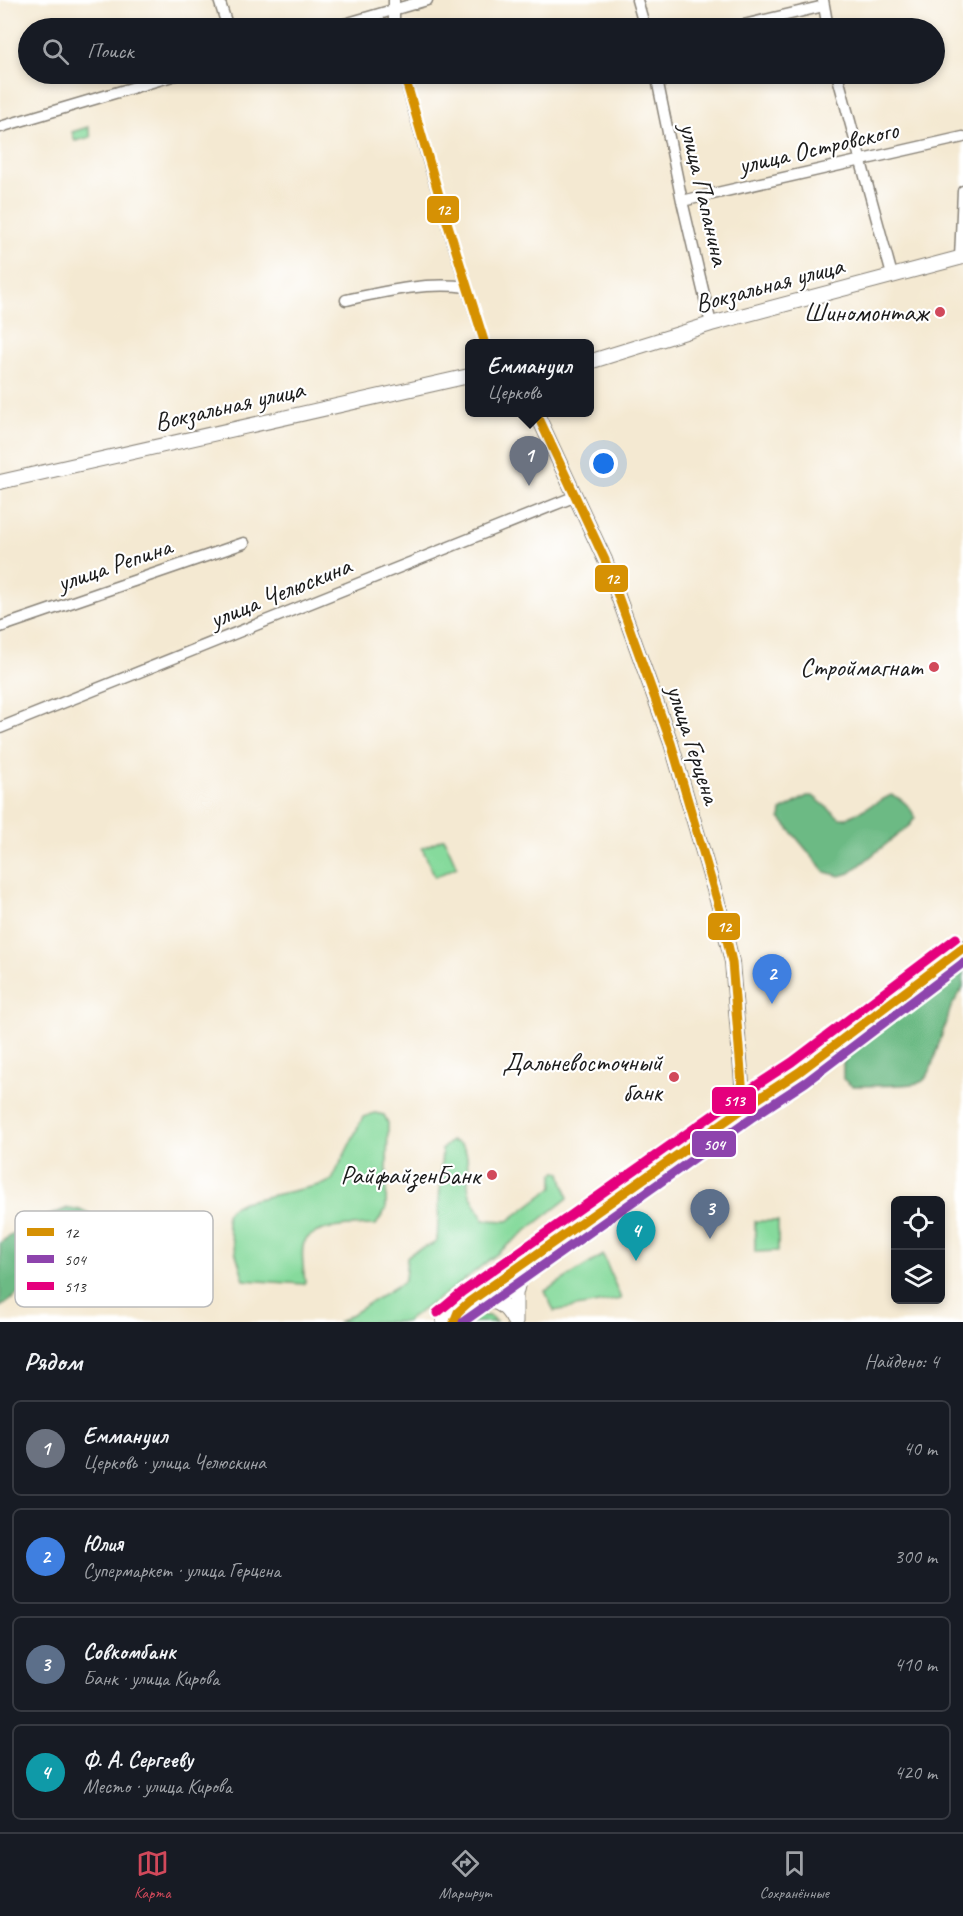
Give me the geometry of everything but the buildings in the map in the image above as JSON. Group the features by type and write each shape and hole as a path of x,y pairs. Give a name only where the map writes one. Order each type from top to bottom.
{"main road":[{"name":"Вокзальная улица","path":"594,360 711,324 962,258"},
{"name":"Вокзальная улица","path":"0,482 465,377"},
{"name":"улица Герцена","path":"538,417 618,593 671,743 720,910 732,962 744,1108"},
{"path":"444,1322 823,1054 963,948"},
{"path":"515,1321 514,1294 522,1266"},
{"path":"460,1312 487,1299 504,1306 515,1321"}],"street":[{"path":"219,0 225,18"},
{"path":"358,18 394,5 427,0"},
{"path":"636,0 642,18"},
{"path":"768,18 824,3 826,18"},
{"path":"0,127 145,84"},
{"path":"407,84 420,136 483,339"},
{"name":"улица Папанина","path":"658,84 682,201 711,324"},
{"path":"840,84 892,275"},
{"name":"улица Островского","path":"682,201 963,137"},
{"path":"962,258 963,191"},
{"path":"346,300 418,286 442,284 467,287"},
{"name":"улица Челюскина","path":"0,728 576,496"},
{"name":"улица Репина","path":"0,627 244,543"}],"green space":[{"path":"88,127 91,137 75,141 72,132"},
{"path":"891,795 906,804 915,818 910,825 850,873 840,876 825,872 780,818 781,811 807,796 813,796 840,818 847,818"},
{"path":"444,838 457,867 435,877 422,848"},
{"path":"963,965 963,988 951,1007 930,1071 924,1080 908,1085 852,1086 843,1079 843,1063 850,1051"},
{"path":"375,1113 384,1115 388,1123 386,1209 376,1225 337,1227 317,1232 309,1237 303,1247 305,1282 303,1284 244,1280 226,1214 231,1208 243,1202 324,1184 332,1180 363,1117"},
{"path":"451,1141 459,1143 467,1155 468,1187 484,1220 508,1221 553,1187 553,1174 557,1171 561,1173 568,1198 455,1287 405,1322 339,1322 402,1283 405,1279 407,1257 414,1251 437,1241 442,1149"},
{"path":"68,1208 83,1211 60,1211"},
{"path":"755,1221 778,1221 778,1251 755,1252"},
{"path":"15,1232 15,1297 0,1307 0,1243"},
{"path":"603,1255 621,1299 554,1311 545,1291"},
{"path":"477,1315 489,1316 496,1322 467,1322"}],"transit line":[{"name":"12","path":"407,84 483,339"},
{"name":"12","path":"538,417 605,560 671,743 720,910 732,962 744,1108"},
{"name":"513","path":"437,1313 462,1292 737,1098 792,1062 956,938"},
{"name":"12","path":"454,1322 458,1312 469,1302 744,1108 799,1072 963,948"},
{"name":"504","path":"463,1322 751,1118 806,1082 963,963"}],"place":[{"name":"Шиномонтаж","path":"940,312"},
{"name":"Еммануил","path":"529,486"},
{"name":"Строймагнат","path":"934,667"},
{"name":"Юлия","path":"772,1004"},
{"name":"Дальневосточный банк","path":"674,1077"},
{"name":"РайфайзенБанк","path":"492,1175"},
{"name":"Совкомбанк","path":"710,1239"},
{"name":"Ф. А. Сергееву","path":"636,1261"}]}
